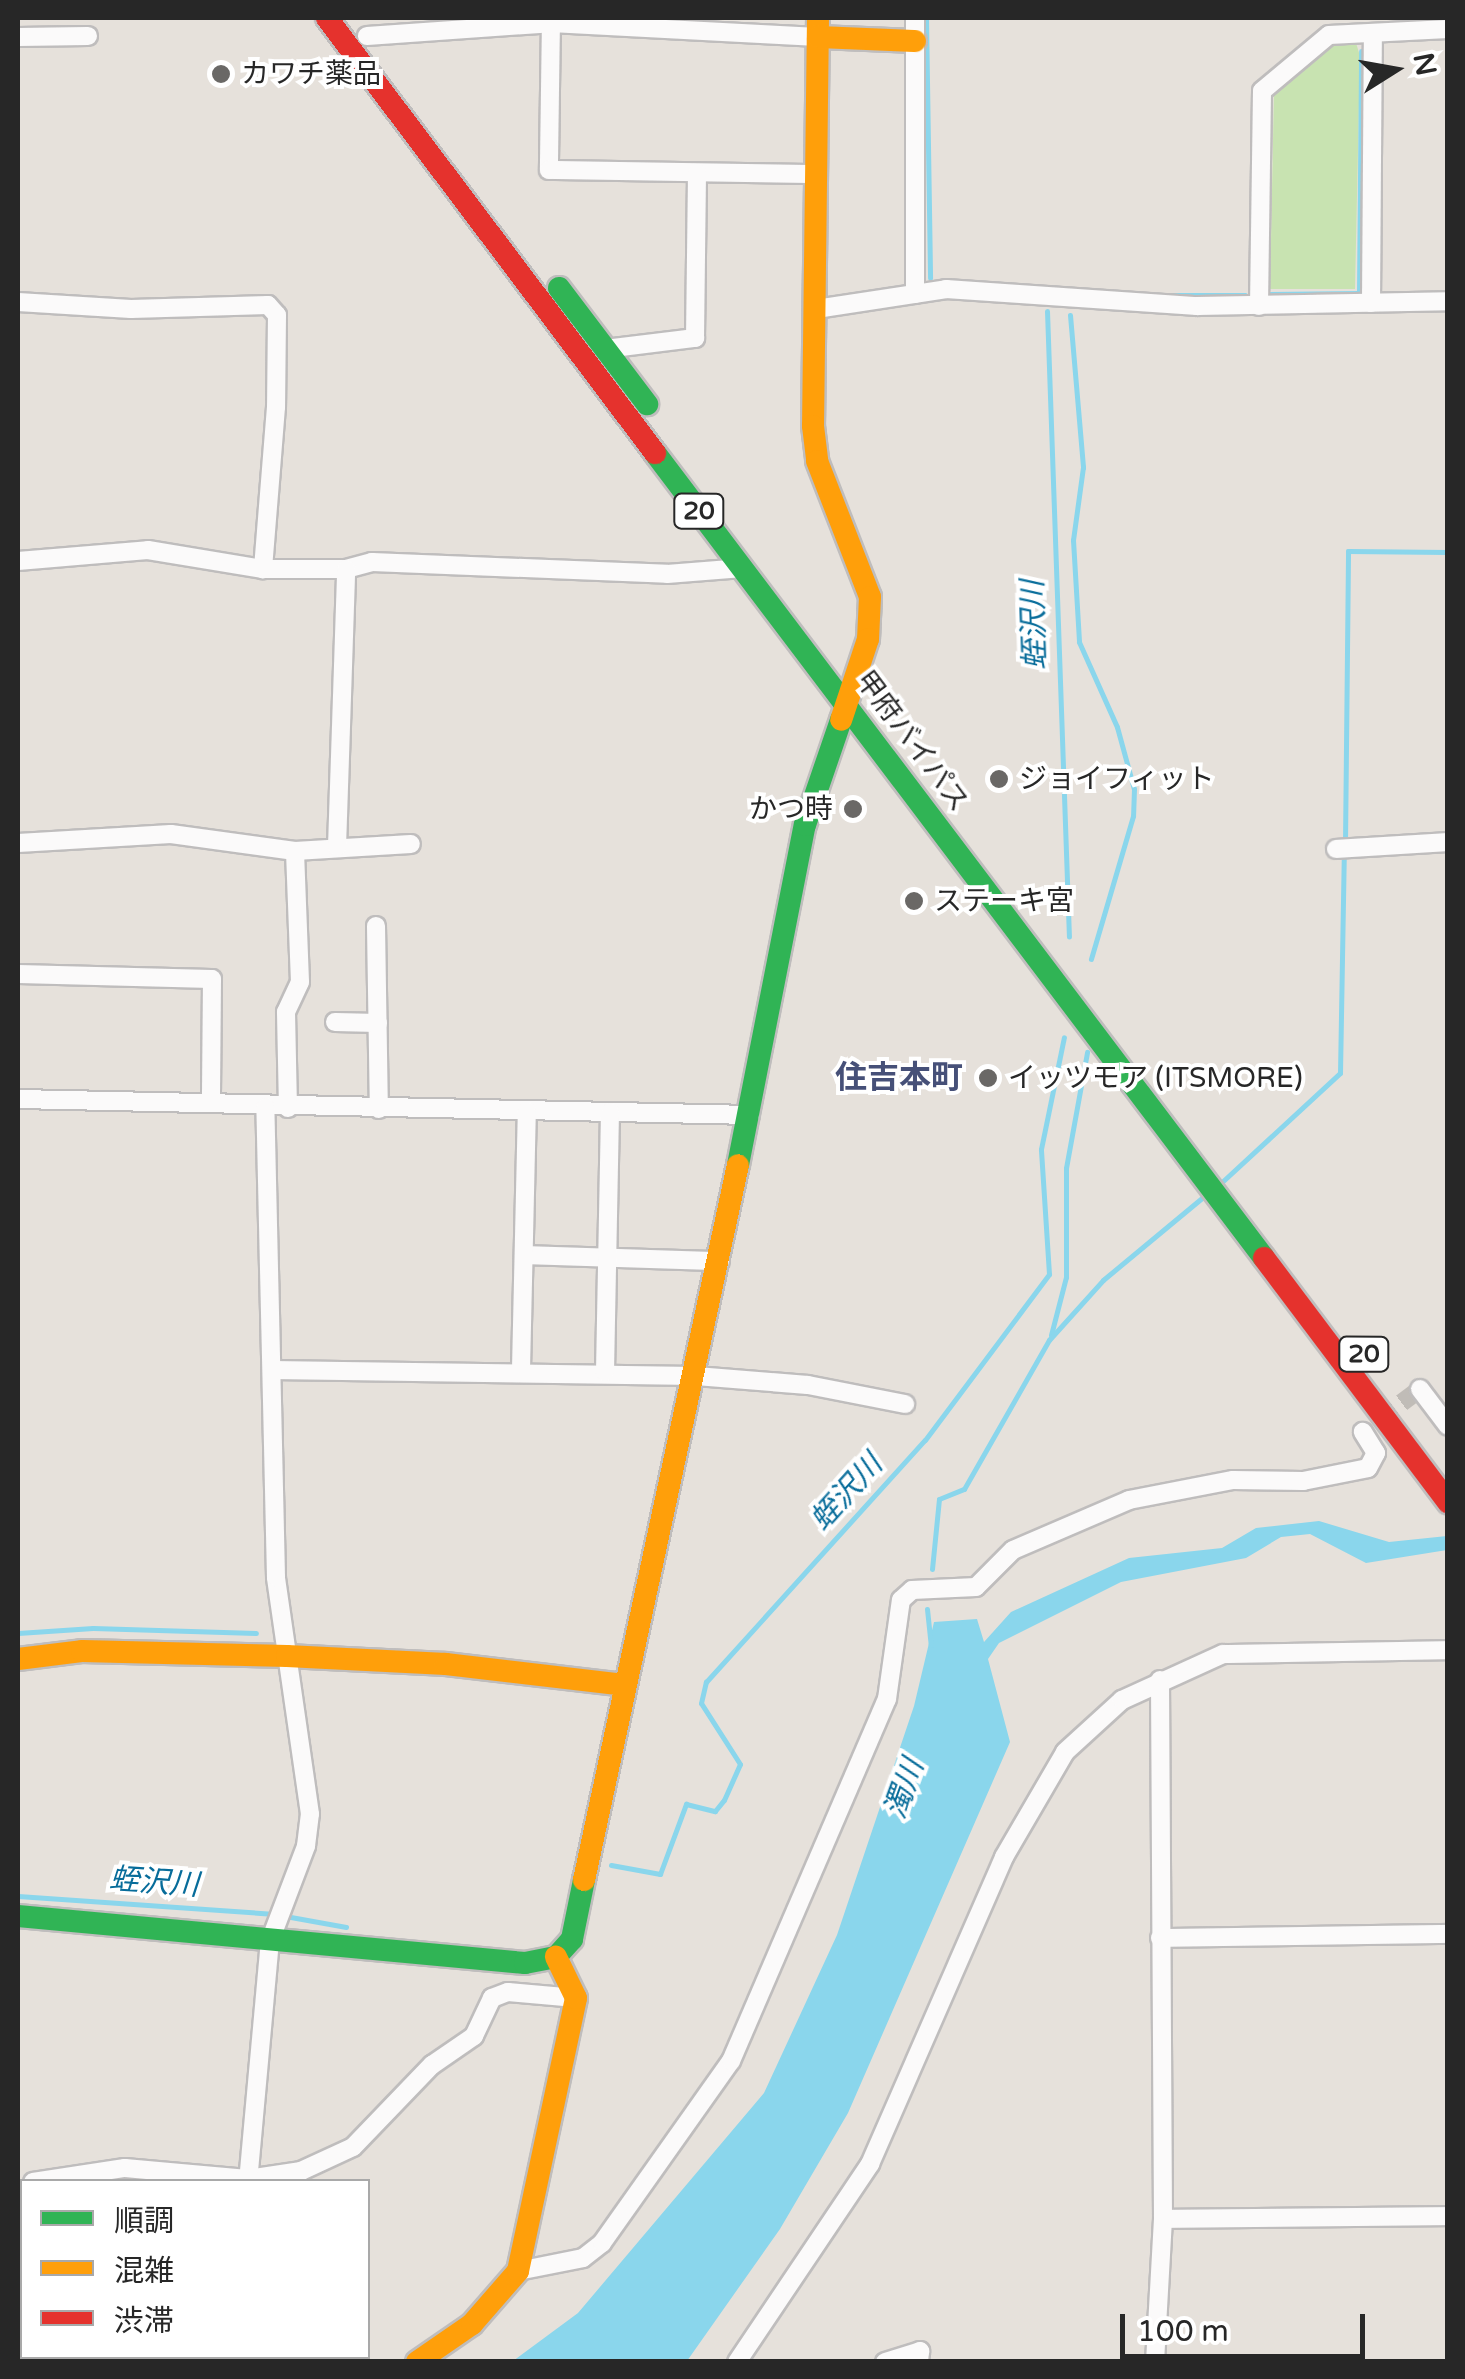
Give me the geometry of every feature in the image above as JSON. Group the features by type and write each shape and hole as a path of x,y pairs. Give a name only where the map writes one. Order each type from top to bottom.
{"main road":[{"name":"甲府バイパス","path":"326,18 743,568 850,690"},
{"name":"甲府バイパス","path":"360,27 606,349 850,690 1436,1468 1448,1502"},
{"path":"556,1957 580,1913 624,1685 696,1376 805,826 868,639 870,597 816,460 818,27 915,42"},
{"path":"18,1659 82,1651 287,1656 446,1664 624,1685"},
{"path":"18,1916 273,1933 396,1956 525,1963 556,1957"},
{"path":"417,2362 472,2324 518,2271 576,1998 556,1957"}],"street":[{"path":"915,18 915,294"},
{"path":"551,20 548,170 816,174"},
{"path":"360,27 551,20 818,27"},
{"path":"1259,306 1262,91 1330,26 1373,32 1448,30"},
{"path":"1370,303 1373,32"},
{"path":"18,37 88,36"},
{"path":"606,349 694,338 697,173"},
{"path":"816,309 946,289 1259,306 1448,301"},
{"path":"18,302 131,309 268,304 277,314 263,568"},
{"path":"18,561 148,550 263,568 346,569 372,562 632,574 743,568"},
{"path":"338,847 346,569"},
{"path":"18,843 172,834 296,851 411,844"},
{"path":"1336,849 1448,842"},
{"path":"288,1108 286,1012 300,982 296,851"},
{"path":"376,926 379,1109"},
{"path":"18,974 212,979 211,1102"},
{"path":"335,1022 378,1024"},
{"path":"18,1099 211,1102 265,1108 750,1114"},
{"path":"248,2179 273,1933 310,1814 276,1577 265,1108"},
{"path":"522,1368 527,1111"},
{"path":"605,1372 610,1112"},
{"path":"524,1255 720,1260"},
{"path":"272,1370 522,1368 696,1376 808,1384 904,1404"},
{"path":"1420,1389 1448,1426"},
{"path":"518,2271 583,2258 602,2242 731,2061 887,1699 900,1600 912,1590 976,1587 1013,1550 1128,1500 1233,1480 1303,1480 1368,1468 1376,1453 1363,1432"},
{"path":"737,2362 870,2164 1004,1857 1066,1752 1122,1700 1223,1654 1448,1650"},
{"path":"1155,2362 1163,2219 1160,1680"},
{"path":"1160,1938 1448,1934"},
{"path":"254,2179 301,2171 353,2147 432,2065 474,2036 492,1998 508,1992 576,1998"},
{"path":"55,2179 126,2168 238,2179"},
{"path":"1163,2219 1448,2216"},
{"path":"885,2362 920,2350 919,2362"}],"green space":[{"path":"1339,41 1356,43 1360,56 1355,289 1270,289 1274,92"}],"water":[{"name":"濁川","path":"1319,1521 1389,1542 1447,1536 1447,1550 1366,1563 1310,1534 1281,1537 1246,1558 1121,1582 999,1643 988,1659 1010,1742 848,2113 780,2229 687,2361 513,2361 578,2313 764,2093 837,1935 914,1706 934,1622 977,1619 984,1642 1011,1612 1129,1558 1222,1548 1256,1528"}],"waterway":[{"name":"蛭沢川","path":"926,18 930,278"},
{"path":"1268,294 1359,293 1361,51"},
{"path":"1163,295 1245,295"},
{"name":"蛭沢川","path":"1047,311 1069,937"},
{"path":"1070,315 1083,467 1073,540 1079,642 1117,727 1134,789 1133,816 1091,959"},
{"path":"1345,843 1348,551 1448,552"},
{"path":"1223,1181 1340,1073 1344,854"},
{"name":"蛭沢川","path":"611,1865 660,1874 686,1804 715,1811 724,1800 740,1764 701,1703 706,1682 925,1440 1049,1274 1041,1149 1064,1037"},
{"path":"1051,1335 1066,1277 1066,1168 1087,1052"},
{"path":"932,1569 939,1499 964,1489 1049,1340 1103,1280 1203,1197"},
{"path":"927,1609 931,1645"},
{"path":"18,1633 93,1628 256,1633"},
{"name":"蛭沢川","path":"18,1896 274,1914"},
{"name":"蛭沢川","path":"285,1916 346,1927"}],"tunnel":[{"path":"1380,1419 1420,1389"}],"traffic: fast":[{"path":"559,288 647,404"},
{"path":"655,453 1264,1258"},
{"path":"738,1165 805,825 841,720"},
{"path":"18,1916 525,1963 556,1957 572,1939 584,1880"}],"traffic: slow":[{"path":"818,18 813,426 817,461 870,597 868,639 841,720"},
{"path":"818,37 915,41"},
{"path":"584,1880 738,1165"},
{"path":"18,1659 82,1651 287,1656 446,1664 624,1685"},
{"path":"417,2362 472,2324 518,2271 576,1998 556,1957"}],"traffic: jam":[{"path":"327,18 655,453"},
{"path":"1264,1258 1448,1502"}],"place":[{"name":"カワチ薬品","path":"221,74"},
{"name":"ジョイフィット","path":"999,779"},
{"name":"かつ時","path":"853,809"},
{"name":"ステーキ宮","path":"914,901"},
{"name":"イッツモア (ITSMORE)","path":"988,1078"}],"district":[{"name":"住吉本町","path":"899,1078"}]}
